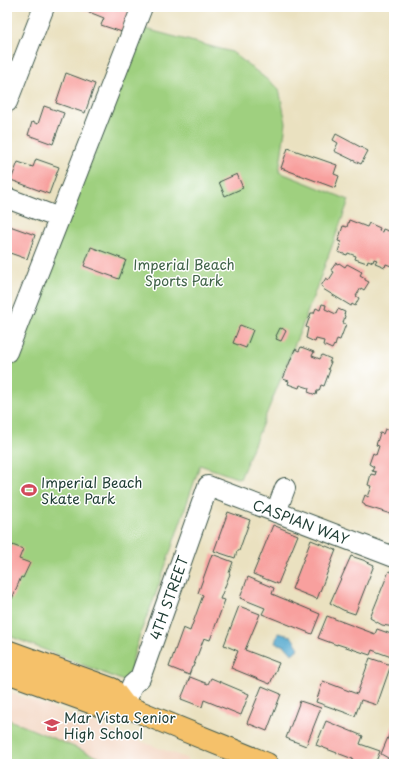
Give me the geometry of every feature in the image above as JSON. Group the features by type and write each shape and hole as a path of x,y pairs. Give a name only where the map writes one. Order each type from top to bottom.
{"main road":[{"path":"7,651 112,689 126,706"},
{"path":"7,672 104,707 126,706 266,764"}],"street":[{"path":"7,102 44,7"},
{"path":"7,352 142,7"},
{"path":"7,198 60,218"},
{"name":"CASPIAN WAY","path":"208,486 394,557"},
{"name":"4TH STREET","path":"126,706 132,685 140,678 208,486"},
{"path":"276,512 286,488"}],"shaded area":[{"name":"Mar Vista Senior High School","path":"7,691 188,759 186,764 7,764"}],"green space":[{"name":"Imperial Beach Sports Park","path":"138,27 232,52 279,89 286,123 279,172 349,200 303,324 240,479 200,465 155,596 141,631 132,661 132,671 129,683 7,635 7,372"},
{"path":"7,719 115,764 7,764"}],"water":[{"path":"278,633 291,636 299,648 292,654 285,646 275,643"}],"building":[{"path":"79,7 117,7 130,12 122,32 101,25 104,18"},
{"path":"66,73 95,84 85,113 56,103"},
{"path":"44,106 64,113 53,144 28,135 32,122 38,124"},
{"path":"336,134 368,151 361,164 334,151 338,143 333,140"},
{"path":"288,148 337,165 334,174 339,176 335,188 281,168"},
{"path":"36,159 59,167 49,194 11,180 18,162 33,167"},
{"path":"237,174 243,188 225,196 219,182"},
{"path":"349,220 367,227 369,223 380,228 379,231 382,232 383,229 388,231 390,227 394,228 394,267 386,264 385,267 375,263 377,260 374,259 373,262 368,260 367,263 355,259 356,256 338,252 341,242 338,241 343,226 347,227"},
{"path":"7,225 35,235 27,259 7,252"},
{"path":"91,247 126,260 119,279 84,266"},
{"path":"336,263 339,263 345,267 347,264 362,272 360,275 369,282 364,290 361,288 356,296 359,298 355,306 352,304 351,306 323,289 324,288 321,286 326,278 329,280 334,272 331,270"},
{"path":"322,304 326,305 325,309 336,314 338,309 345,312 343,323 346,324 340,340 337,339 335,346 334,345 332,349 323,345 324,341 316,339 315,342 306,338 308,328 306,327 311,313 314,313 316,308 320,310"},
{"path":"240,325 253,330 246,348 233,343"},
{"path":"280,328 286,331 281,341 276,339"},
{"path":"301,347 314,352 312,356 320,359 322,355 331,359 328,369 330,370 324,386 321,385 316,395 308,392 309,388 300,385 299,388 288,384 289,381 283,379 295,349 299,351"},
{"path":"394,428 394,515 365,506 362,503 365,495 368,497 372,486 368,485 371,474 375,475 376,472 372,471 374,467 369,464 373,453 376,455 379,446 376,445 380,433 383,434 385,429 393,432"},
{"path":"228,512 250,520 235,558 214,551"},
{"path":"273,525 298,535 278,584 253,574"},
{"path":"311,540 336,550 317,599 292,589"},
{"path":"7,543 23,549 19,559 30,563 23,578 21,577 12,599 7,597"},
{"path":"212,554 233,562 220,599 225,600 210,640 204,638 189,675 169,667 183,628 190,631 203,595 198,593"},
{"path":"351,556 374,565 355,614 330,603"},
{"path":"389,571 394,573 394,627 382,625 370,618"},
{"path":"248,577 274,588 272,594 320,614 312,634 262,614 265,608 240,598"},
{"path":"239,606 260,614 245,650 279,663 270,684 231,668 238,651 224,645"},
{"path":"327,616 375,634 377,629 394,635 394,658 372,650 370,655 318,638"},
{"path":"370,658 391,665 377,705 361,700 355,716 316,702 323,681 357,694"},
{"path":"190,677 208,684 211,678 249,694 241,715 204,700 202,707 181,699"},
{"path":"262,686 281,694 267,731 247,723"},
{"path":"300,701 321,708 306,746 286,738"},
{"path":"326,721 363,736 360,744 380,751 375,764 351,764 353,759 316,745"},
{"path":"394,723 394,764 385,764 388,758 381,754"}],"place":[{"name":"Imperial Beach Skate Park","path":"29,490"},
{"name":"Mar Vista Senior High School","path":"52,725"}]}
